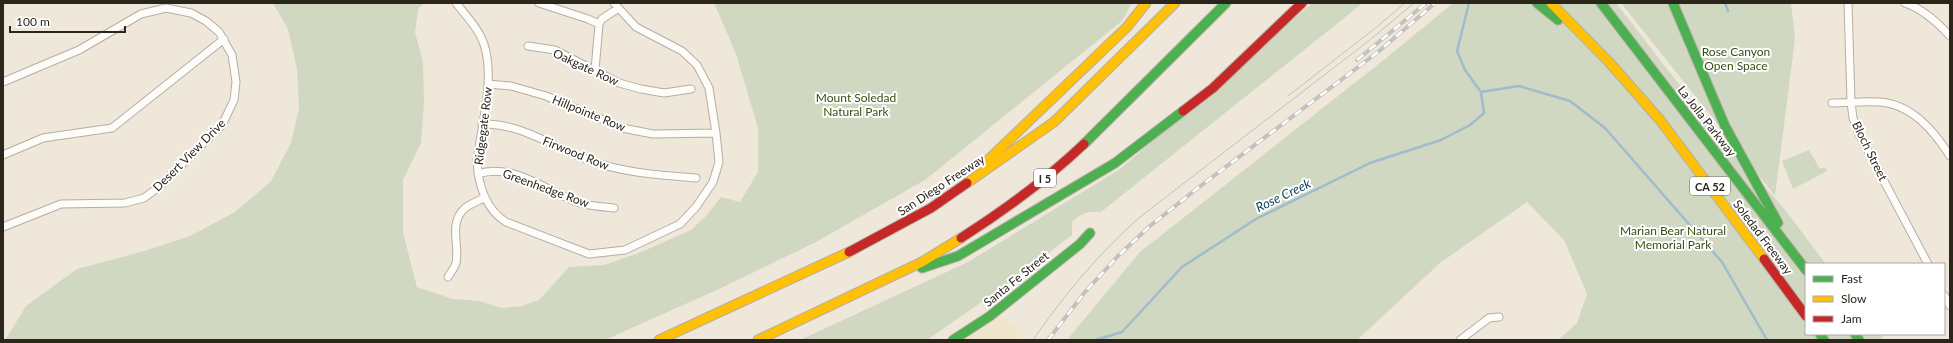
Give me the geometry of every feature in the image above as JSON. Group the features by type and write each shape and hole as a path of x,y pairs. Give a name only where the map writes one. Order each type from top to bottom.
{"main road":[{"path":"955,192 1134,18 1145,3"},
{"name":"San Diego Freeway","path":"659,340 870,242 931,208 1054,122 1175,3"},
{"name":"I 5","path":"758,340 922,262 1004,211 1059,168 1226,3"},
{"path":"1191,39 1235,3"},
{"path":"874,284 958,256 1115,163 1213,88 1302,3"},
{"path":"1537,3 1609,62"},
{"path":"1551,3 1609,62"},
{"name":"La Jolla Parkway","path":"1601,3 1793,253"},
{"path":"1673,3 1725,126 1777,219 1793,253"},
{"path":"1680,3 1693,50"},
{"name":"Soledad Freeway","path":"1609,62 1660,120 1805,315"},
{"name":"Santa Fe Street","path":"953,340 990,316 1080,244 1090,233"},
{"name":"Soledad Freeway","path":"1793,253 1805,269"}],"street":[{"name":"Ridgegate Row","path":"456,3 480,35 486,51 489,71 477,160 478,174 484,198 499,217 506,222 589,254 625,250 680,224 696,207 713,182 719,162 709,88 697,65 682,51 636,27 616,6"},
{"path":"539,3 588,18 599,24"},
{"name":"Bloch Street","path":"1848,3 1851,102 1853,118 1859,134 1927,263"},
{"path":"1905,3 1922,11 1938,23 1950,36"},
{"path":"595,70 599,24 602,19 616,6"},
{"name":"Desert View Drive","path":"3,82 79,50 141,14 157,9 174,9 191,13 213,26 224,39 232,55 236,73 235,90 231,108 222,125 160,186 144,198 125,203 61,204 3,227"},
{"path":"3,155 43,138 112,128 224,39"},
{"name":"Oakgate Row","path":"528,46 556,50 619,83 641,89 664,93 692,89"},
{"name":"Hillpointe Row","path":"488,84 512,86 546,96 622,128 653,134 716,132"},
{"path":"1832,103 1880,102 1895,105 1913,114 1935,133 1950,156"},
{"name":"Firwood Row","path":"482,124 490,124 523,131 587,160 617,170 641,174 696,178"},
{"name":"Greenhedge Row","path":"478,174 484,172 508,172 580,203 614,208"},
{"path":"448,277 456,264 457,250 455,229 458,218 464,208 484,198"},
{"path":"1945,297 1950,306"},
{"path":"1460,340 1489,318 1499,317"}],"shaded area":[{"path":"1000,315 1024,333 1019,340 961,340"}],"green space":[{"name":"Mount Soledad Natural Park","path":"273,3 424,3 418,9 415,32 423,62 424,103 421,143 403,180 403,232 417,287 453,299 479,301 502,308 521,306 539,300 569,267 604,265 639,253 691,230 705,217 721,197 740,202 758,172 758,128 736,54 714,3 1132,3 1122,21 925,180 816,242 719,289 605,340 5,340 26,306 77,269 141,252 190,236 235,212 271,181 291,143 299,108 297,69 288,29"},
{"path":"1312,3 1363,3 1101,212 1085,213 1075,219 1072,222 1072,235 1020,275 927,340 800,340 968,262 1120,169"},
{"name":"Marian Bear Natural Memorial Park","path":"1453,3 1616,3 1698,109 1786,211 1825,263 1805,263 1805,335 1881,335 1884,340 1558,340 1577,323 1587,294 1564,240 1527,202 1440,263 1357,340 1067,340 1140,252 1385,59"},
{"name":"Rose Canyon Open Space","path":"1621,3 1791,3 1795,39 1775,196"},
{"path":"1809,150 1820,169 1825,167 1827,171 1793,189 1782,161"}],"waterway":[{"name":"Rose Creek","path":"1096,340 1122,332 1182,267 1256,219 1370,163 1441,140 1470,125 1484,113 1481,92 1465,70 1457,51 1469,3"},
{"path":"1725,3 1728,11"},
{"path":"1481,92 1519,86 1570,101 1605,128 1722,262 1767,340"}],"tram line":[{"path":"1288,96 1373,30 1405,3"},
{"path":"1033,340 1057,307 1096,260 1140,217 1371,39 1414,3"}],"railway":[{"path":"1357,60 1426,3"},
{"path":"1048,340 1085,292 1118,256 1150,226 1378,52 1435,3"}],"traffic: fast":[{"path":"1084,144 1226,3"},
{"path":"1537,3 1558,20"},
{"path":"1601,3 1805,269"},
{"path":"1673,3 1725,126 1778,223"},
{"path":"922,268 958,256 1115,163 1183,111"},
{"path":"953,340 990,316 1080,244 1090,233"},
{"path":"1821,335 1824,340"},
{"path":"1856,335 1859,340"}],"traffic: slow":[{"path":"986,162 1127,27 1146,3"},
{"path":"967,183 1054,122 1175,3"},
{"path":"1551,3 1609,62 1660,120 1764,259"},
{"path":"758,340 922,262 961,238"},
{"path":"659,340 849,252"}],"traffic: jam":[{"path":"1183,111 1213,88 1302,3"},
{"path":"961,238 1025,194 1084,144"},
{"path":"849,252 931,208 967,183"},
{"path":"1764,259 1805,315"}]}
